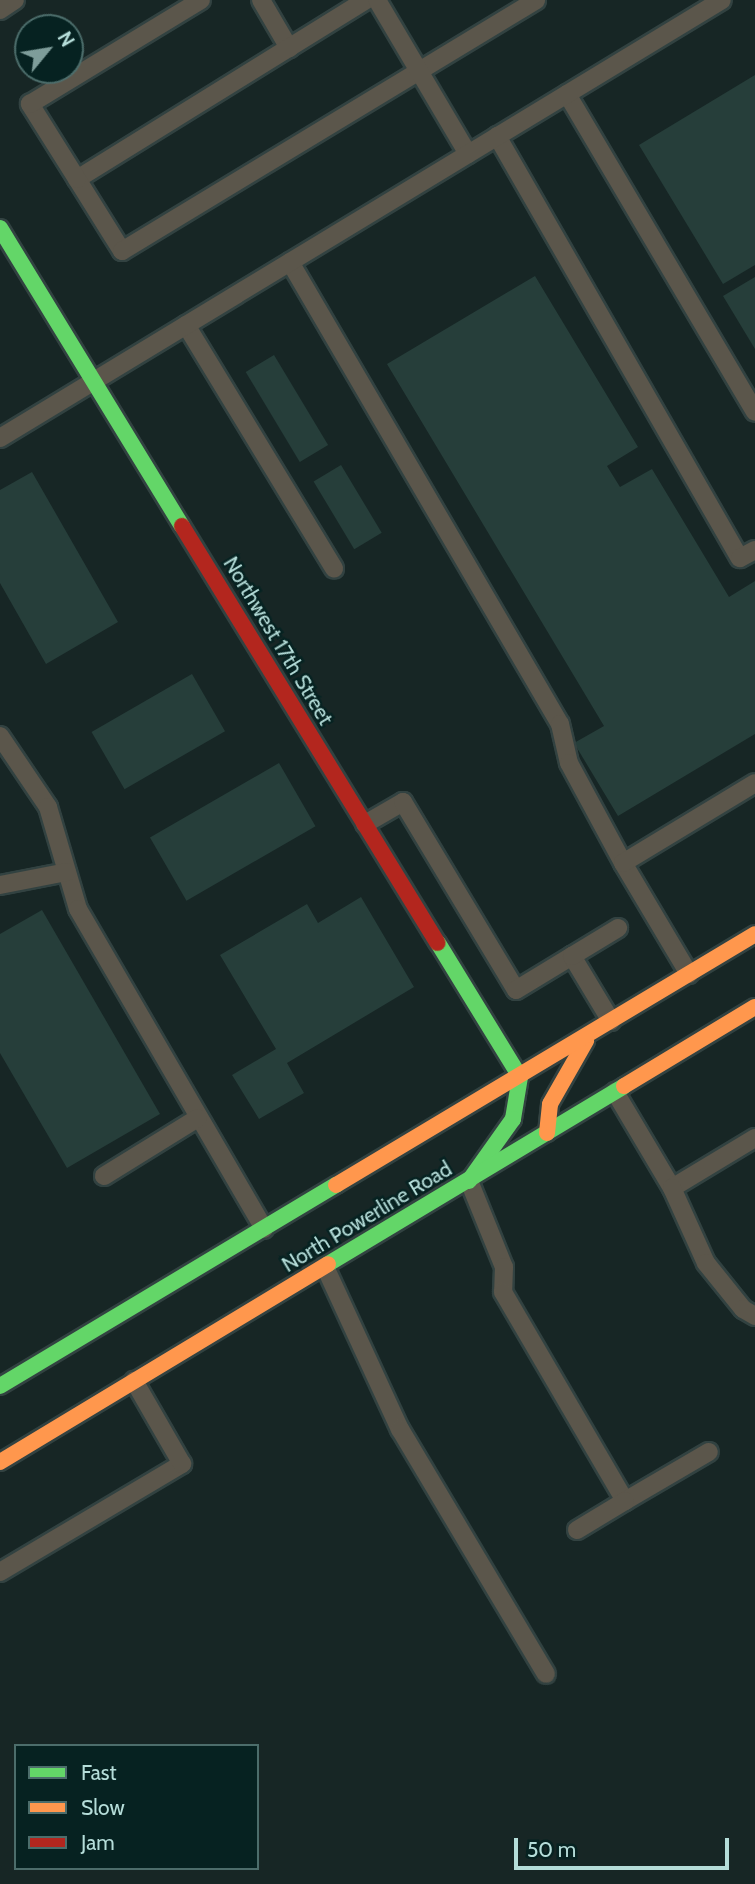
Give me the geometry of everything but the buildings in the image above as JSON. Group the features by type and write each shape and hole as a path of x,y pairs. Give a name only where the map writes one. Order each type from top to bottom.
{"main road":[{"name":"Northwest 17th Street","path":"0,228 520,1077"},
{"name":"North Powerline Road","path":"0,1386 755,934"},
{"name":"North Powerline Road","path":"0,1462 755,1007"},
{"path":"547,1133 555,1093 591,1034"},
{"path":"469,1181 513,1119 520,1077"}],"lane":[{"path":"0,10 15,0"},
{"path":"201,0 30,104 122,251 536,0"},
{"path":"261,0 289,48"},
{"path":"77,179 366,0"},
{"path":"377,0 468,154"},
{"path":"0,438 722,0"},
{"path":"567,94 755,412"},
{"path":"497,136 740,558 755,550"},
{"path":"290,262 560,724 569,763 622,863 689,974"},
{"path":"186,325 334,568"},
{"path":"0,736 48,807 78,909 264,1229"},
{"path":"622,863 755,783"},
{"path":"365,824 403,802 516,990 618,928"},
{"path":"0,885 67,872"},
{"path":"572,956 611,1021"},
{"path":"615,1092 672,1188 706,1263 743,1309 755,1316"},
{"path":"104,1176 198,1118"},
{"path":"672,1188 755,1138"},
{"path":"469,1181 504,1267 503,1293 625,1501"},
{"path":"325,1267 400,1429 546,1674"},
{"path":"0,1572 182,1464 134,1381"},
{"path":"577,1530 709,1452"}],"traffic: fast":[{"path":"0,228 182,526"},
{"path":"438,943 520,1077 513,1119 469,1181"},
{"path":"328,1264 624,1086"},
{"path":"0,1386 336,1185"}],"traffic: slow":[{"path":"336,1185 755,934"},
{"path":"624,1086 755,1007"},
{"path":"547,1133 550,1104 586,1041"},
{"path":"0,1462 328,1264"}],"traffic: jam":[{"path":"182,526 438,943"}]}
